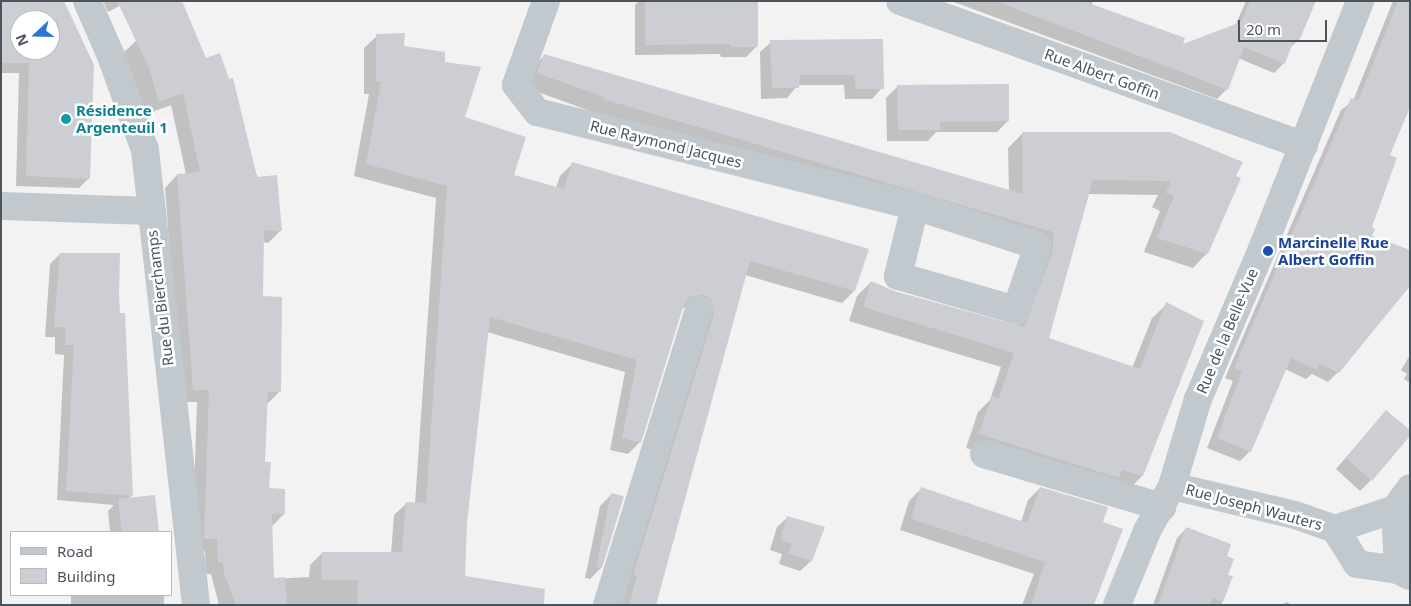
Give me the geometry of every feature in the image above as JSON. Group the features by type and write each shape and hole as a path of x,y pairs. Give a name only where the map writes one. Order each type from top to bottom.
{"street":[{"name":"Rue du Bierchamps","path":"87,1 112,56 146,150 150,211 196,605"},
{"name":"Rue Raymond Jacques","path":"546,1 516,85 537,112 915,206 1038,246 1016,310 898,276 915,206"},
{"name":"Rue Albert Goffin","path":"900,1 1304,146"},
{"name":"Rue de la Belle-Vue","path":"1117,605 1146,530 1167,496 1201,391 1304,146 1360,1"},
{"path":"1,206 150,211"},
{"path":"607,605 699,310"},
{"name":"Rue Joseph Wauters","path":"984,454 1167,496 1295,515 1335,529 1357,564 1404,573 1402,499 1335,529"}],"building":[{"path":"1,1 64,1 94,65 90,179 26,176 29,63 1,63"},
{"path":"117,1 182,1 206,58 220,53 229,79 233,78 257,177 277,175 282,231 264,230 263,296 282,297 281,392 268,392 265,462 271,462 269,488 285,489 285,514 272,514 274,578 285,577 287,605 236,605 224,573 223,562 218,562 217,539 204,539 209,390 193,390 177,174 200,172 183,93 159,102 149,68"},
{"path":"645,1 758,1 758,47 730,47 730,44 645,45"},
{"path":"996,1 1083,1 1185,38 1183,44 1241,22 1250,1 1316,1 1299,41 1294,39 1285,64 1244,47 1228,90"},
{"path":"1398,1 1410,1 1410,107 1390,155 1397,158 1372,227 1375,229 1372,236 1410,250 1410,286 1339,373 1320,364 1317,370 1291,358 1251,452 1217,438 1242,371 1234,368 1351,98 1358,101"},
{"path":"405,33 404,46 445,52 445,62 481,67 465,117 526,137 514,175 564,189 572,162 869,249 855,291 750,261 656,605 629,605 637,576 633,575 714,314 711,299 703,294 689,297 684,304 641,443 622,438 637,360 490,317 467,523 465,576 545,589 544,605 357,605 358,580 321,580 322,552 402,552 406,502 426,503 447,186 366,164 381,82 376,81 376,34"},
{"path":"883,39 884,89 856,89 854,75 800,75 799,88 772,88 770,40"},
{"path":"544,54 1023,194 1022,132 1170,132 1243,162 1236,176 1241,178 1208,254 1157,238 1174,196 1166,193 1171,181 1093,180 1049,338 1140,369 1166,302 1204,321 1143,476 1122,470 1119,478 979,434 992,396 999,398 1014,353 863,307 871,281 894,291 1024,327 1053,251 1053,232 603,99 604,97 537,73"},
{"path":"1009,84 1009,121 940,122 940,130 898,130 897,85"},
{"path":"60,253 120,253 119,295 120,313 125,313 133,496 66,491 74,345 65,345 65,327 54,327"},
{"path":"1386,410 1410,430 1410,436 1372,481 1346,458"},
{"path":"921,487 1027,523 1040,487 1108,507 1103,522 1123,529 1094,605 1031,605 1045,562 911,519"},
{"path":"611,493 624,496 602,568 596,567"},
{"path":"155,495 159,531 122,531 118,499"},
{"path":"787,516 825,527 812,561 788,554 792,544 780,540"},
{"path":"1186,527 1231,544 1227,556 1234,559 1228,575 1233,576 1223,602 1213,598 1210,605 1158,605"}],"place":[{"name":"Résidence Argenteuil 1","path":"66,119"},
{"name":"Marcinelle Rue Albert Goffin","path":"1268,251"}]}
